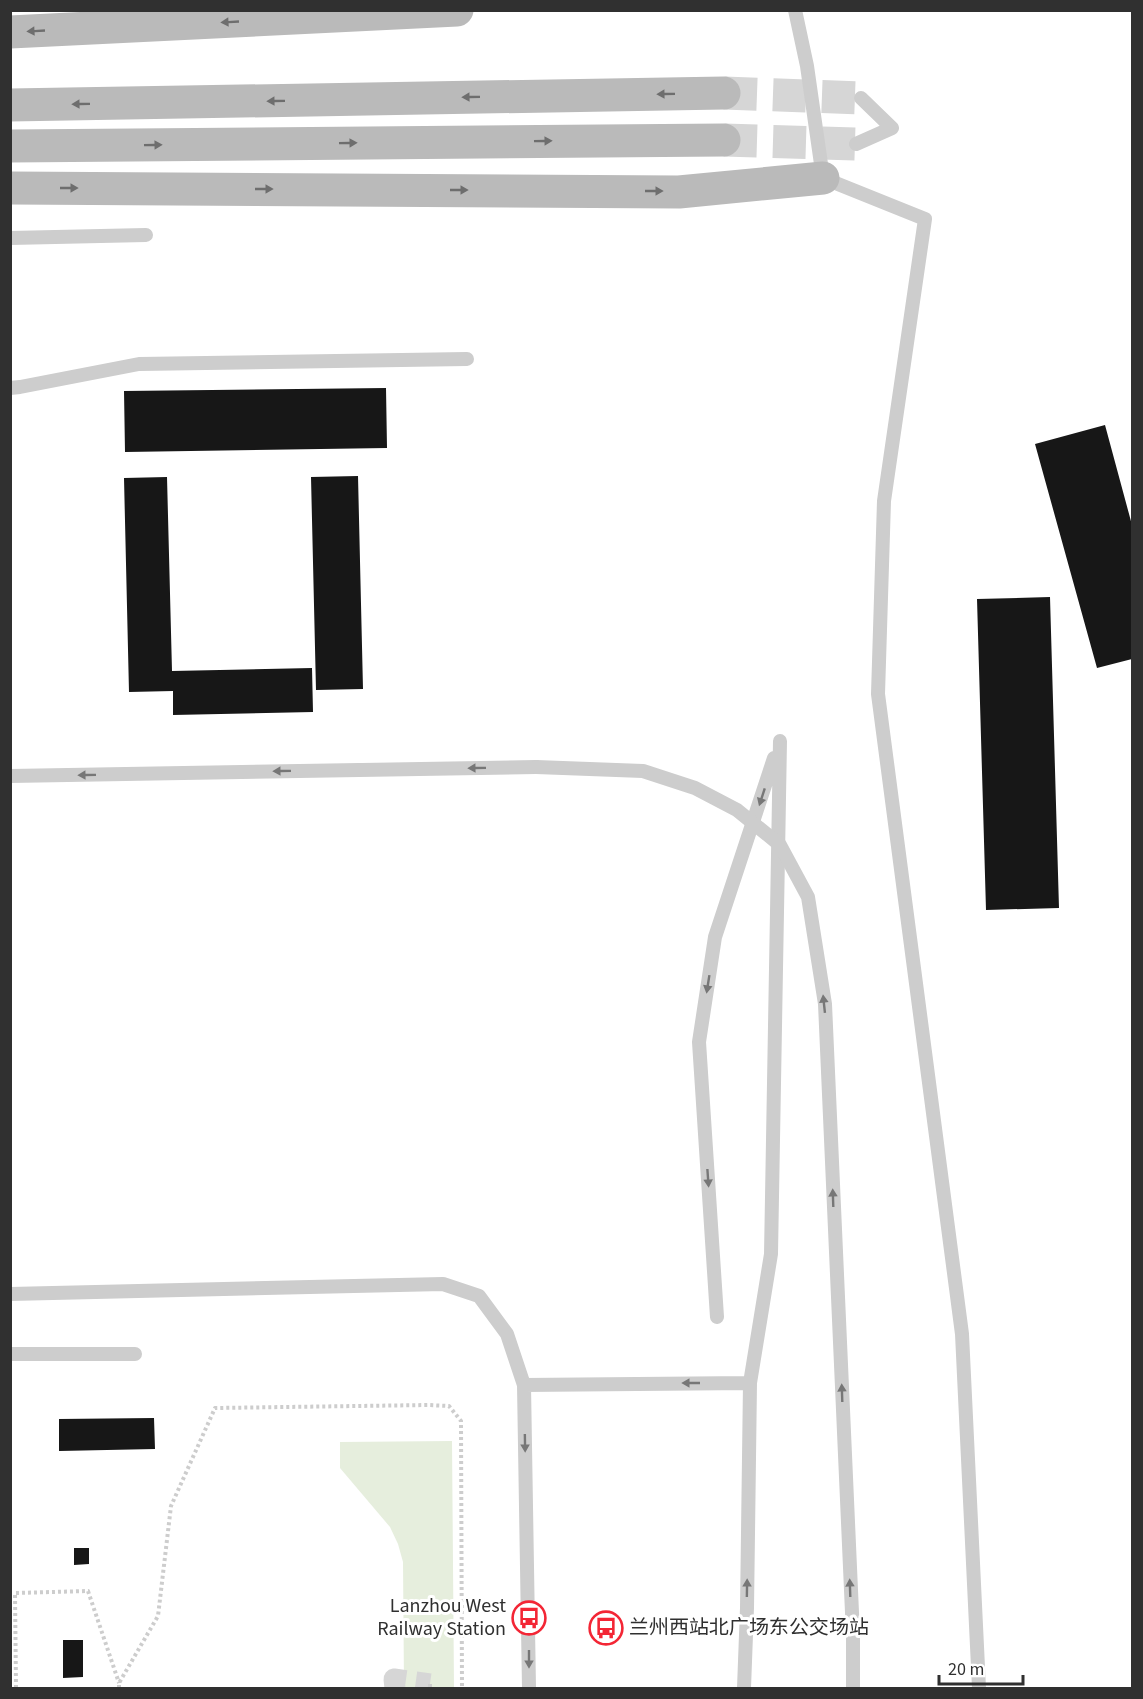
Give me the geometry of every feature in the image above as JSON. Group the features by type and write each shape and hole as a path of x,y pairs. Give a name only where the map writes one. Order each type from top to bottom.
{"main road":[{"path":"10,32 457,10"},
{"path":"10,105 724,93"},
{"path":"10,146 724,140"},
{"path":"10,188 679,192 823,178"}],"lane":[{"path":"795,10 807,66 823,178 926,219 884,501 878,694 962,1334 979,1689"},
{"path":"856,144 892,128 861,98"},
{"path":"10,238 146,235"},
{"path":"10,388 139,364 467,359"},
{"path":"717,1317 699,1042 715,938 780,741 771,1254 750,1383 744,1689"},
{"path":"10,776 536,767 643,771 695,788 737,810 780,845 808,897 825,1004 853,1689"},
{"path":"10,1294 443,1284 479,1296 507,1334 524,1384 529,1689"},
{"path":"10,1354 135,1354"},
{"path":"524,1384 750,1383"}],"path":[{"path":"119,1686 158,1616 171,1506 215,1408 428,1405 449,1406 460,1421 462,1689"},
{"path":"16,1689 15,1593 88,1591 119,1686"}],"green space":[{"path":"452,1441 454,1688 404,1688 403,1562 390,1527 340,1468 340,1442"}],"building":[{"path":"386,388 387,448 125,452 124,391"},
{"path":"1105,425 1132,525 1132,659 1097,668 1035,444"},
{"path":"358,476 363,689 316,690 311,477"},
{"path":"167,477 172,671 312,668 313,712 173,715 173,691 129,692 124,478"},
{"path":"1050,597 1059,908 986,910 977,599"},
{"path":"154,1418 155,1449 59,1451 59,1419"},
{"path":"74,1548 89,1548 89,1564 74,1565"},
{"path":"63,1640 83,1640 83,1677 63,1678"}],"tunnel":[{"path":"724,93 861,98"},
{"path":"724,140 856,144"},
{"path":"395,1688 394,1679 430,1684"}],"place":[{"name":"Lanzhou West Railway Station","path":"529,1618"},
{"name":"兰州西站北广场东公交场站","path":"606,1628"}]}
